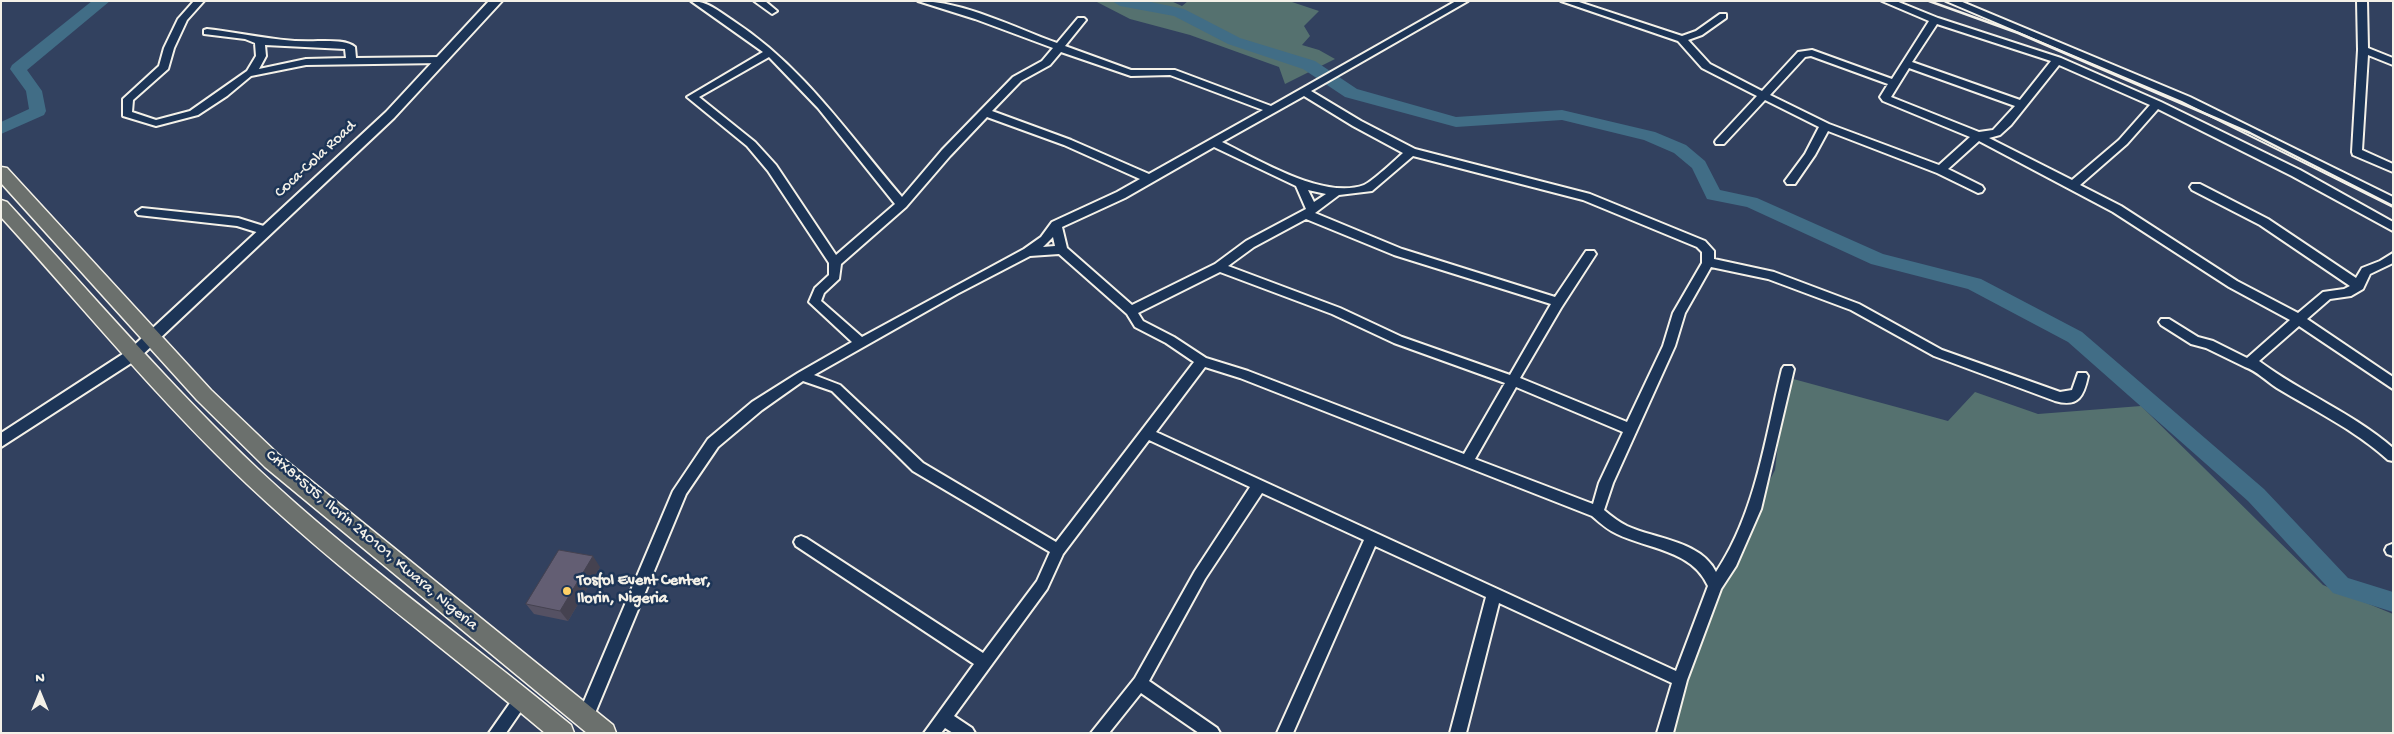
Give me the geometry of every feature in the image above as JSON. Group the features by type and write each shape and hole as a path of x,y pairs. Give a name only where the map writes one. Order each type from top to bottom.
{"main road":[{"path":"1,172 29,202"},
{"name":"CHX8+5J5, Ilorin 240101, Kwara, Nigeria","path":"29,202 204,395 272,461 322,504 605,733"},
{"name":"CHX8+5J5, Ilorin 240101, Kwara, Nigeria","path":"4,209 188,414 253,478 306,525 563,733"}],"street":[{"path":"199,1 184,19 169,48 164,67 128,100 127,114 156,123 194,113 251,73 306,62 442,60"},
{"name":"Coca-Cola Road","path":"1,441 134,354 390,115 496,1"},
{"path":"759,1 772,12"},
{"path":"923,1 978,17 1119,70 1131,73 1171,72 1272,110"},
{"path":"585,718 680,491 713,444 757,406 802,376 862,344 953,291 1028,252 1045,240 1056,226 1121,195 1463,1"},
{"path":"1566,1 1682,40 1706,66 1764,96 1825,126 1941,170 1978,189"},
{"path":"1887,1 1934,20 2056,60 2157,104 2296,173 2393,227"},
{"path":"1951,1 2058,44 2186,100 2393,202"},
{"path":"2362,1 2363,50 2357,152 2393,168"},
{"path":"697,2 746,32 800,81 902,204"},
{"path":"1682,40 1700,33 1723,16"},
{"path":"835,263 902,204 984,112 1016,80 1046,63 1080,20"},
{"path":"1934,20 1885,97 1887,99 1978,136 2117,210 2233,284 2300,320 2393,384"},
{"path":"207,32 247,36 260,41 299,45 332,44 350,48 352,60"},
{"path":"251,73 260,56 260,41"},
{"path":"2363,50 2383,56 2393,62"},
{"path":"770,52 692,97 756,150 772,168 835,263 834,276 819,291 814,302 862,344"},
{"path":"1720,142 1802,54 1806,53 1894,83"},
{"path":"1941,170 1978,136 1996,133 2023,105 2056,60"},
{"path":"1907,64 2023,105"},
{"path":"1305,92 1370,133 1393,141 1411,152 1586,197 1701,244 1708,251 1708,262 1679,313 1658,371 1630,429 1597,512"},
{"path":"2072,186 2123,142 2157,104"},
{"path":"984,112 1047,134 1118,163 1149,179"},
{"path":"1791,181 1810,155 1825,126"},
{"path":"1213,142 1300,184 1336,192 1368,188 1411,152"},
{"path":"1300,184 1309,212 1347,234 1415,259 1557,302"},
{"path":"2196,187 2264,222 2358,286"},
{"path":"1131,310 1219,267 1250,244 1309,212 1336,192"},
{"path":"142,212 238,222 266,231"},
{"path":"1056,226 1062,250 1090,277 1131,310 1139,324 1170,340 1202,361 1253,377 1597,512 1608,522 1624,530 1693,558 1705,566 1712,576 1715,586"},
{"path":"1028,252 1062,250"},
{"path":"1466,462 1514,381 1557,302 1590,254"},
{"path":"2165,322 2195,341 2216,347 2249,364 2284,329 2300,320 2327,295 2346,295 2358,286 2366,271 2384,264 2393,257"},
{"path":"1708,262 1770,275 1795,284 1855,308 1938,353 2060,397 2070,397 2078,393 2082,376"},
{"path":"1219,267 1336,310 1398,340 1514,381 1630,429"},
{"path":"932,733 1042,584 1058,550 1202,361"},
{"path":"2251,362 2296,394 2372,437 2393,456"},
{"path":"1665,733 1680,680 1715,586 1729,568 1754,512 1788,369"},
{"path":"802,376 836,388 918,467 1058,550"},
{"path":"1148,434 1258,487 1372,537 1680,680"},
{"path":"1099,733 1140,683 1200,575 1258,487"},
{"path":"1285,733 1372,537"},
{"path":"801,542 984,662"},
{"path":"1458,733 1494,595"},
{"path":"1140,683 1212,733"},
{"path":"497,733 522,698"},
{"path":"943,718 967,733"}],"green space":[{"path":"1095,1 1171,1 1182,6 1188,1 1289,1 1319,11 1304,26 1310,36 1302,45 1319,50 1335,59 1285,84 1279,67 1190,35 1130,19"},
{"path":"1786,377 1948,421 1975,392 2038,414 2141,406 2323,585 2393,614 2393,733 1666,733 1715,586 1775,470"}],"building":[{"path":"559,550 593,556 560,611 526,604"}],"waterway":[{"path":"1,129 38,111 34,91 18,69 102,1"},
{"path":"1120,1 1179,12 1234,41 1309,65 1351,93 1456,122 1562,115 1649,136 1680,149 1699,165 1713,195 1751,202 1878,259 1974,284 2075,337 2256,495 2341,586 2393,602"}],"railway":[{"path":"1929,1 2018,33 2250,133 2393,206"}],"place":[{"name":"Tosfol Event Center, Ilorin, Nigeria","path":"567,591"}]}
